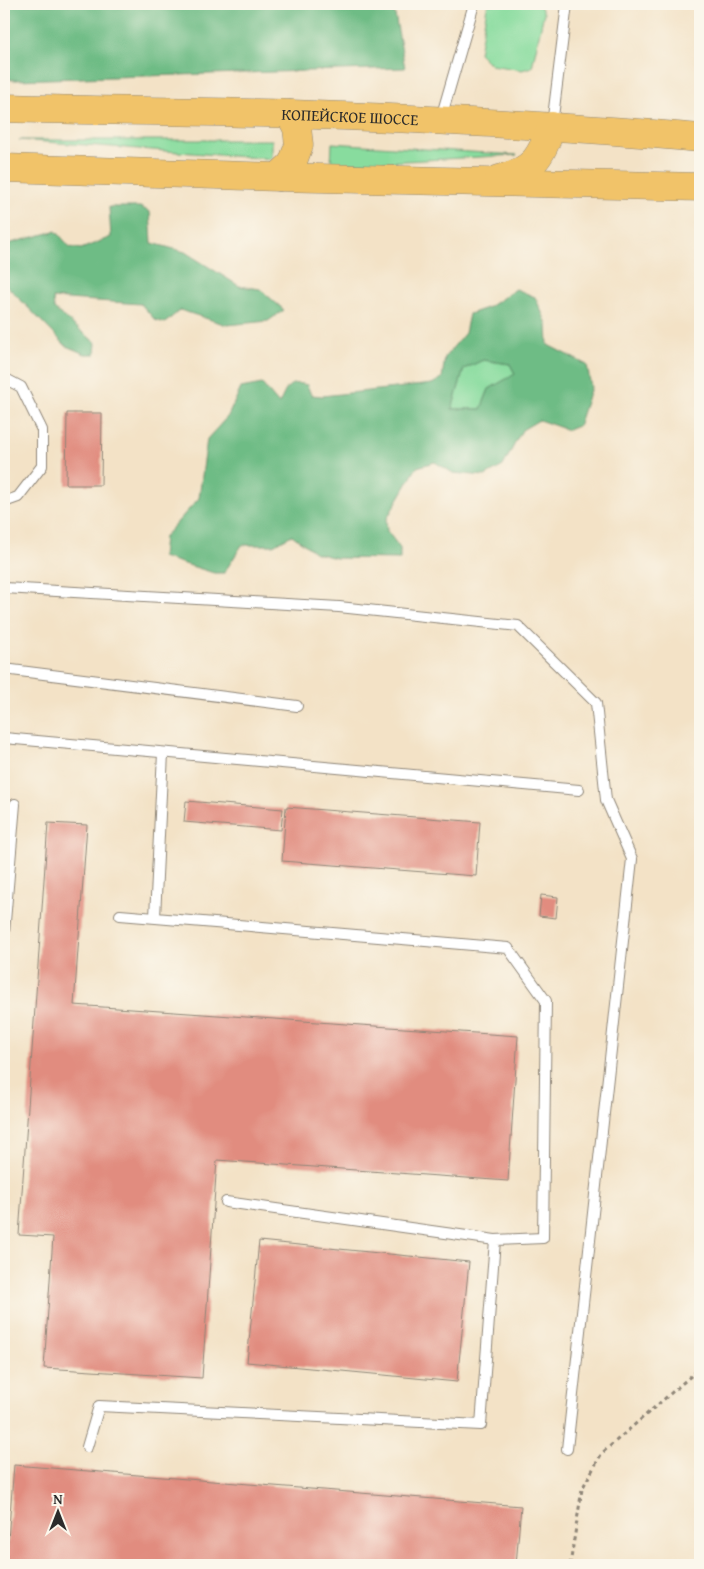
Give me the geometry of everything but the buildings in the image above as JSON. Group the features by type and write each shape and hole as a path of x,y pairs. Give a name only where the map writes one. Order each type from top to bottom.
{"main road":[{"name":"КОПЕЙСКОЕ ШОССЕ","path":"4,108 290,114 440,120 552,126 698,138"},
{"path":"278,177 292,164 299,145 297,128 290,114"},
{"path":"488,182 514,175 534,162 544,146 552,126"},
{"path":"4,168 688,187"}],"lane":[{"path":"440,120 474,4"},
{"path":"552,126 567,4"},
{"path":"4,378 21,387 42,430 42,466 18,497 4,502"},
{"path":"4,588 339,608 518,626 596,703 606,800 632,860 567,1450"},
{"path":"4,669 297,706"},
{"path":"4,738 580,790"},
{"path":"155,917 163,753"},
{"path":"4,933 15,804"},
{"path":"120,915 508,948 546,1001 543,1238 495,1240 226,1202"},
{"path":"87,1447 99,1406 481,1425 495,1240"}],"path":[{"path":"570,1565 582,1489 602,1453 700,1368"}],"green space":[{"path":"4,4 393,4 405,68 4,79"},
{"path":"490,4 539,4 544,13 532,67 522,70 491,65 479,53 487,7"},
{"path":"19,140 272,140 272,159"},
{"path":"332,143 517,155 331,165"},
{"path":"109,207 140,207 150,212 152,243 185,252 239,286 260,289 284,310 268,321 227,325 180,310 165,323 155,320 141,304 53,298 54,309 96,343 95,354 85,354 66,346 4,283 4,245 56,231 70,247 81,249 111,237"},
{"path":"516,289 535,297 547,324 548,345 587,365 591,387 578,426 568,430 539,420 522,430 503,466 485,476 453,473 435,462 417,467 386,520 387,531 400,548 400,559 336,558 316,553 292,535 273,545 242,545 224,573 214,573 162,557 164,537 199,498 207,439 228,416 241,388 262,384 279,404 288,387 295,384 307,385 311,395 322,396 432,384 442,378 445,357 465,333 469,314 489,307","holes":["483,360 510,364 515,374 489,389 481,409 452,409 464,369"]},
{"path":"483,360 510,364 515,374 489,389 481,409 452,409 464,369"}]}
